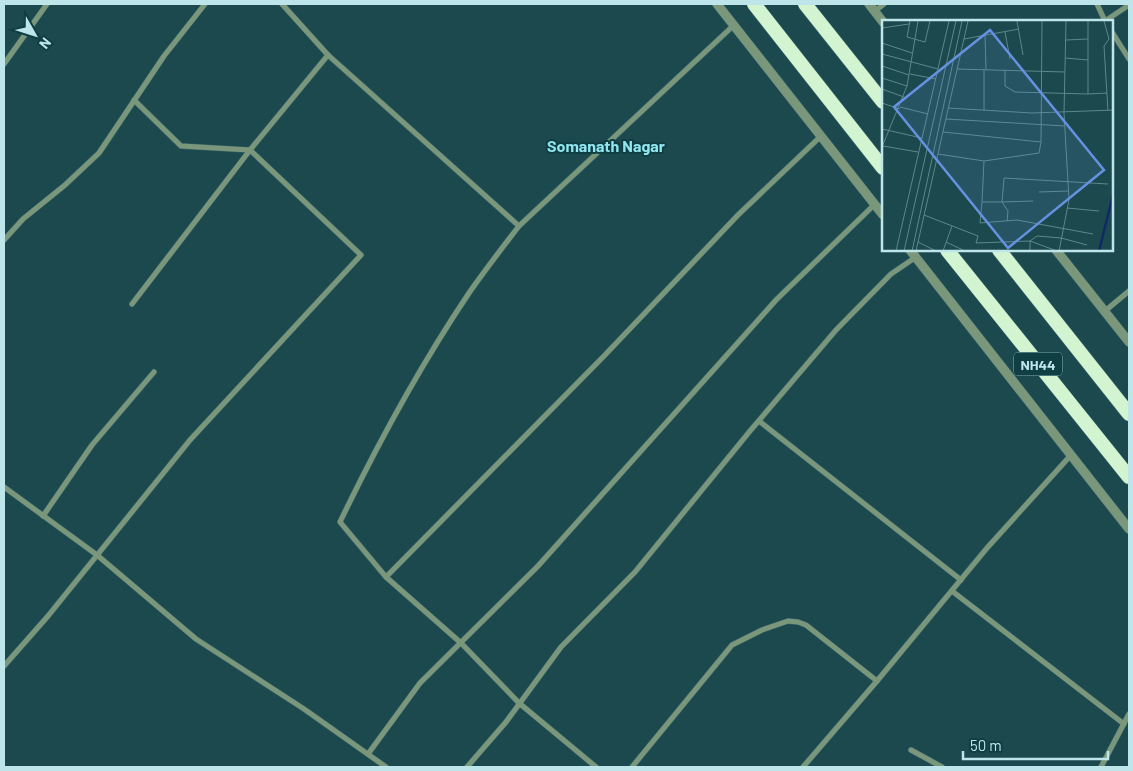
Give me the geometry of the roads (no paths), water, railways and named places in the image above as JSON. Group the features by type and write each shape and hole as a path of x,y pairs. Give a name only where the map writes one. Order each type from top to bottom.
{"highway":[{"path":"754,4 882,167"},
{"path":"805,4 882,101"},
{"name":"NH44","path":"948,251 1129,477"},
{"name":"NH44","path":"1001,251 1129,414"}],"street":[{"path":"4,64 47,4"},
{"path":"4,240 22,219 65,185 99,153 164,56 204,4"},
{"path":"282,4 328,55 519,226"},
{"path":"717,4 882,214"},
{"path":"882,21 872,8 884,4"},
{"path":"1097,4 1105,20"},
{"path":"1106,20 1129,5"},
{"path":"596,767 519,703 461,643 386,577 340,522 372,455 422,368 469,293 519,226 734,25"},
{"path":"1113,34 1129,59"},
{"path":"132,304 250,150 328,55"},
{"path":"4,666 48,616 190,440 361,255 250,150 181,146 134,100"},
{"path":"386,577 604,356 738,215 821,136"},
{"path":"368,754 420,683 538,566 776,300 875,204"},
{"path":"1057,251 1129,342"},
{"path":"467,767 561,647 636,572 836,330 913,254 1129,529"},
{"path":"1105,311 1129,291"},
{"path":"44,516 92,445 154,372"},
{"path":"759,421 961,580"},
{"path":"802,767 877,681 987,548 1071,456"},
{"path":"4,487 97,555 196,639 304,709 386,767"},
{"path":"952,591 1124,724"},
{"path":"632,767 732,645 762,630 788,621 798,622 812,629 877,681"},
{"path":"1101,767 1129,714"},
{"path":"911,750 942,767"}],"district":[{"name":"Somanath Nagar","path":"606,145"}]}
